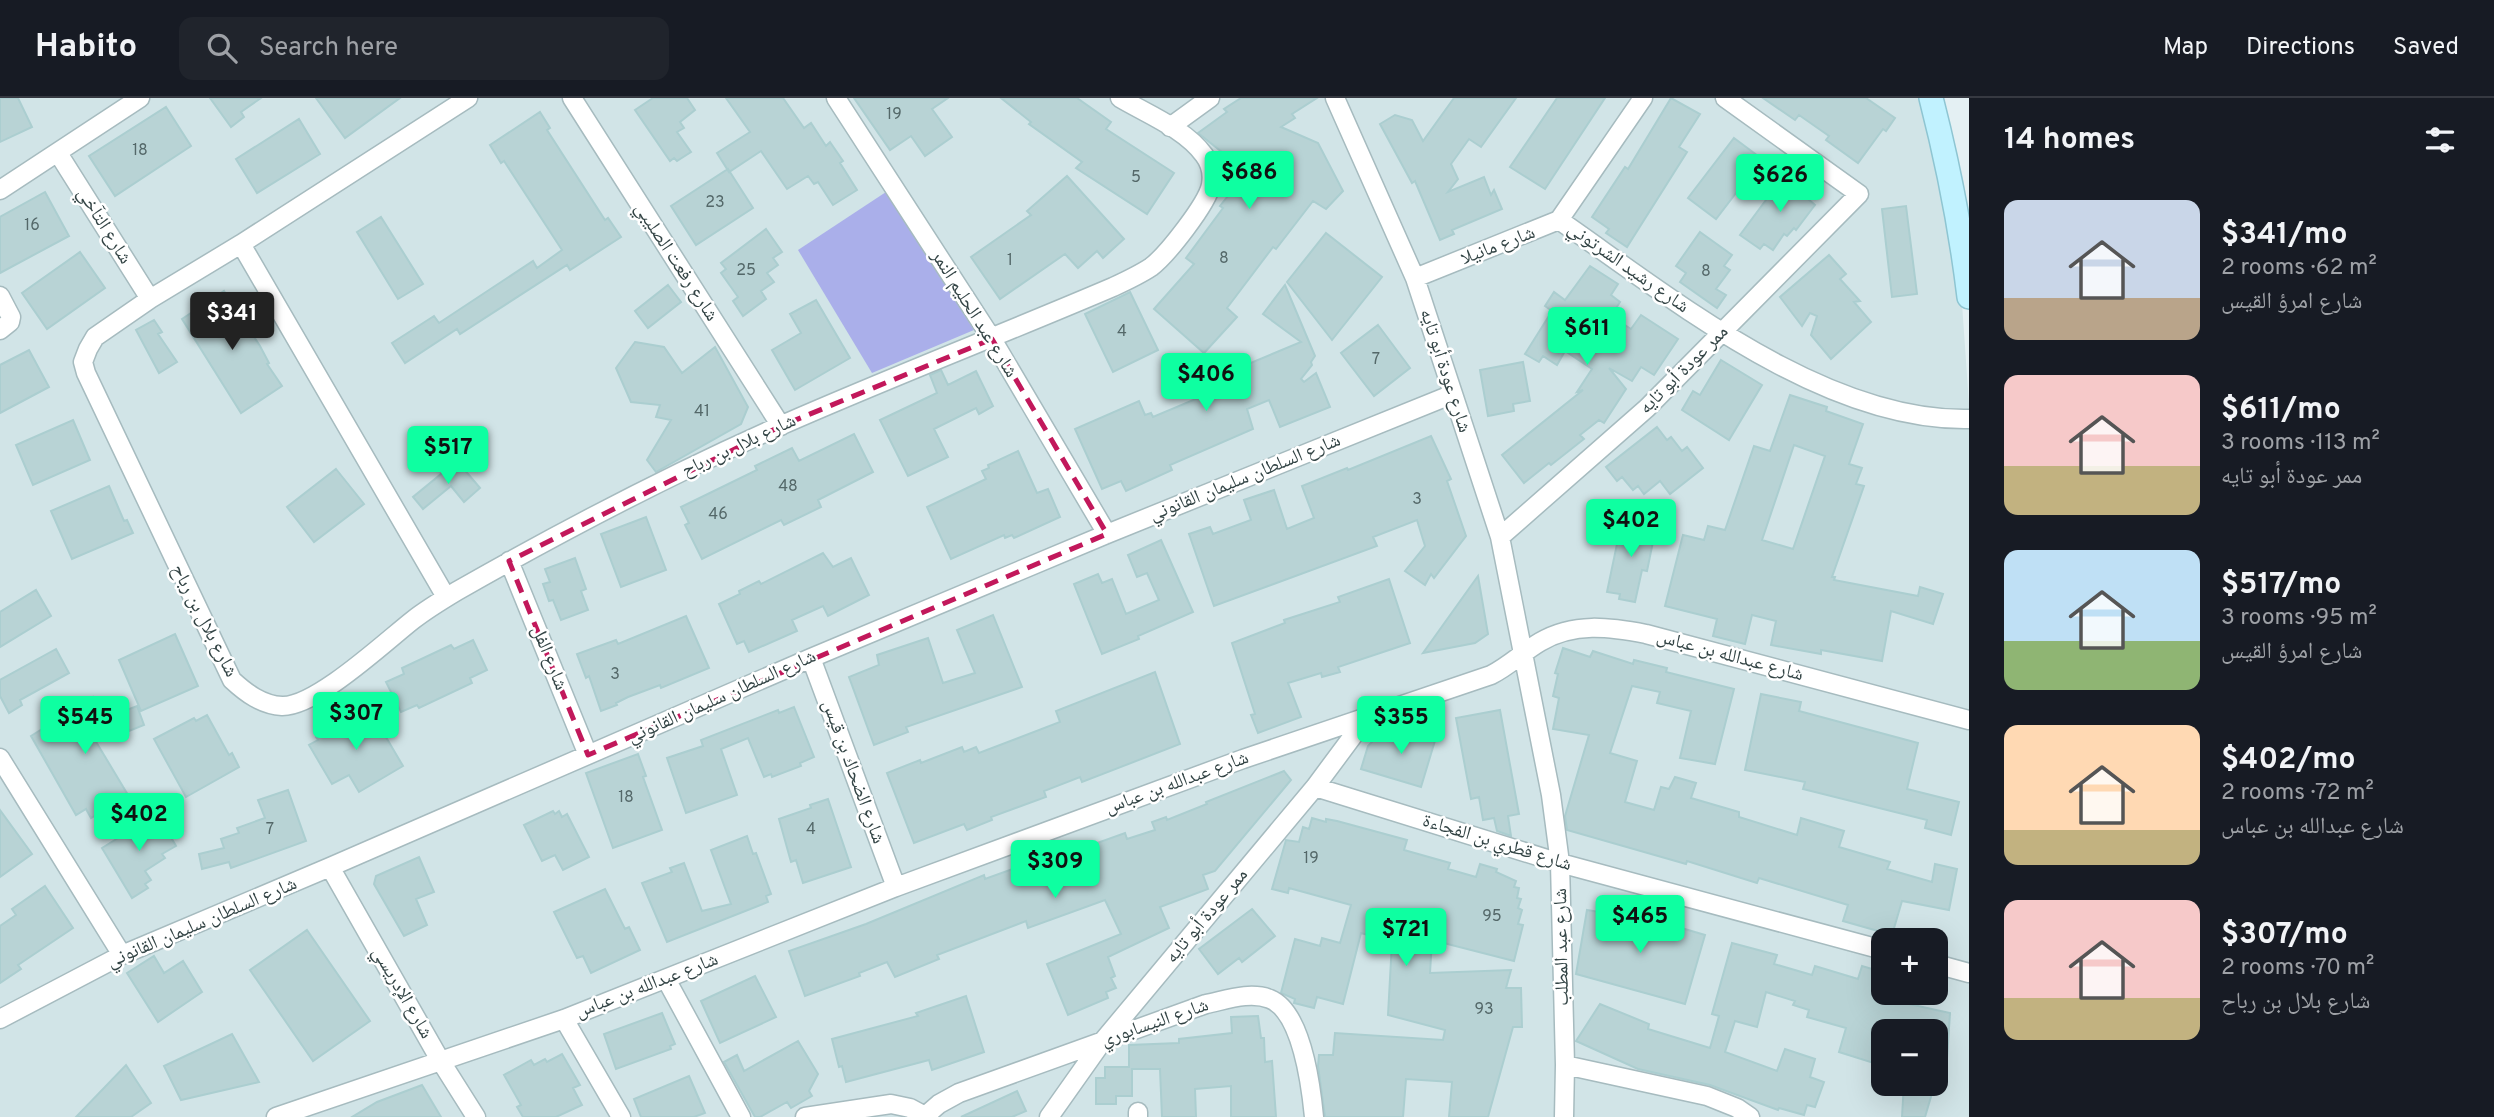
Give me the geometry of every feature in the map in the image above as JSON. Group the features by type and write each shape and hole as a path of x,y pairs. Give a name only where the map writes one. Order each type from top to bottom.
{"main road":[{"path":"1931,98 1962,239 1969,297"}],"street":[{"path":"0,190 140,98"},
{"name":"شارع بلال بن رباح","path":"468,98 241,244 150,299 95,337 83,362 232,680 245,692 265,703 284,706 307,700 446,597 509,561 650,489 781,426 1114,288 1153,266 1191,220 1211,187 1212,170 1198,148 1170,127 1120,98"},
{"name":"شارع رفعت الصليبي","path":"572,98 781,426"},
{"name":"شارع عبد الحليم النمر","path":"836,98 992,339 1107,534"},
{"path":"1170,127 1210,98"},
{"name":"شارع عودة أبو تايه","path":"1335,98 1415,278 1500,537 1523,654"},
{"name":"شارع مانيلا","path":"1415,278 1559,220 1643,98"},
{"name":"ممر عودة أبو تايه","path":"1500,537 1647,408 1859,194 1725,98"},
{"name":"شارع التآخي","path":"58,153 150,299"},
{"name":"شارع رشيد الشرتوني","path":"1559,220 1722,333 1783,367 1858,398 1923,415 1969,419"},
{"path":"241,244 446,597"},
{"path":"0,296 11,317 10,322 0,330"},
{"name":"شارع السلطان سليمان القانوني","path":"0,1019 122,955 811,657 1453,394"},
{"name":"شارع الفل","path":"509,561 588,755"},
{"name":"شارع عبدالله بن عباس","path":"275,1117 564,1018 896,887 1243,759 1490,675 1541,641 1567,631 1592,626 1659,637 1969,720"},
{"name":"شارع عبد المطلب","path":"1523,654 1551,795 1560,863 1566,1065 1564,1117"},
{"name":"شارع الضحاك بن قيس","path":"811,657 896,887"},
{"name":"ممر عودة أبو تايه","path":"1049,1117 1102,1042 1315,787 1367,717"},
{"path":"0,758 122,955"},
{"name":"شارع قطري بن الفجاءة","path":"1315,787 1560,863 1871,947"},
{"name":"شارع الإدريسي","path":"330,867 440,1060 476,1117"},
{"path":"1948,967 1969,973"},
{"path":"666,979 741,1117"},
{"name":"شارع النيسابوري","path":"925,1117 939,1104 959,1093 1206,1004 1256,996 1270,999 1283,1007 1290,1019 1299,1041 1314,1117"},
{"path":"564,1018 621,1117"},
{"path":"1566,1065 1707,1096 1737,1108 1750,1117"},
{"path":"806,1117 891,1104 910,1108 925,1117"}],"highlighted area":[{"path":"992,339 1107,534 588,755 509,561 781,426"}],"shaded area":[{"path":"0,98 1924,98 1960,275 1969,404 1969,1117 0,1117"},
{"path":"886,192 974,330 872,373 798,250"}],"building":[{"path":"0,98 18,98 32,127 0,142"},
{"path":"210,98 261,98 241,112 244,117 231,127"},
{"path":"316,98 400,98 345,138"},
{"path":"653,98 687,98 695,110 680,122 684,128 677,132 691,152 677,161 674,158 670,161 635,110"},
{"path":"726,98 783,98 804,128 811,123 826,146 830,142 857,190 833,205 818,182 814,184 808,176 787,189 761,151 729,172 717,153 750,132"},
{"path":"854,98 948,98 932,109 952,137 925,156 911,136 890,150"},
{"path":"1001,98 1077,98 1111,122 1106,129 1174,173 1147,214 1076,168 1082,162 1029,124 1031,122"},
{"path":"1241,98 1317,98 1292,114 1295,118 1281,127 1318,143 1343,191 1326,209 1313,201 1276,249 1273,247 1227,308 1237,317 1204,353 1154,309 1194,264 1186,258 1223,208 1220,206 1247,172 1198,133 1227,112 1224,109"},
{"path":"1454,98 1516,98 1481,147 1469,139 1451,164 1458,179 1448,192 1484,177 1491,195 1494,190 1502,209 1452,230 1454,234 1440,240 1415,181 1412,183 1380,124 1395,115 1412,120 1423,141"},
{"path":"1557,98 1605,98 1545,189 1510,167"},
{"path":"1671,98 1700,114 1679,147 1687,152 1627,247 1606,233 1609,229 1592,217 1625,167 1628,169"},
{"path":"1763,98 1866,98 1895,118 1886,131 1883,129 1858,163 1826,140 1829,136 1799,115 1795,120"},
{"path":"166,107 191,146 115,196 89,156"},
{"path":"540,112 550,128 547,130 605,220 608,218 621,237 570,270 567,265 460,334 457,329 405,363 392,343 434,316 439,323 533,261 537,268 562,250 504,161 501,163 490,145"},
{"path":"299,119 320,154 257,193 236,159"},
{"path":"1734,138 1762,159 1716,219 1688,198"},
{"path":"728,169 753,208 696,245 671,206"},
{"path":"1794,175 1814,190 1808,199 1815,205 1796,230 1794,228 1787,236 1784,234 1773,250 1764,244 1760,249 1740,235 1772,192 1787,177 1791,179"},
{"path":"1067,176 1124,239 1103,258 1097,251 1078,268 1065,254 1000,299 971,257 1031,215 1027,211"},
{"path":"45,192 69,236 0,273 0,217"},
{"path":"1906,206 1917,294 1892,297 1882,209"},
{"path":"381,217 423,284 398,299 357,232"},
{"path":"766,229 782,252 773,258 778,265 767,273 774,282 761,291 766,299 743,316 733,301 738,297 721,273 726,269 721,263"},
{"path":"1700,232 1732,255 1724,266 1730,270 1716,289 1726,295 1717,308 1680,282 1686,273 1676,266"},
{"path":"1326,233 1382,277 1332,340 1287,282"},
{"path":"80,252 105,288 47,329 22,293"},
{"path":"1829,255 1846,274 1840,279 1860,301 1854,302 1871,322 1831,359 1811,335 1817,316 1810,313 1802,326 1780,297"},
{"path":"1590,266 1618,284 1611,295 1620,302 1611,316 1631,329 1641,315 1678,339 1654,375 1641,367 1632,381 1609,368 1626,389 1604,423 1599,420 1580,435 1584,439 1524,483 1502,455 1583,390 1577,392 1592,369 1565,351 1557,365 1543,356 1539,362 1525,354 1552,311 1545,306 1554,292 1565,300"},
{"path":"668,285 681,302 648,328 635,311"},
{"path":"1285,285 1315,356 1312,365 1301,379 1304,382 1316,373 1330,407 1280,427 1269,400 1247,409 1253,429 1170,465 1172,470 1126,491 1121,481 1102,489 1075,429 1139,401 1145,415 1151,413 1153,417 1246,378 1241,367 1301,342 1263,314"},
{"path":"224,291 282,386 241,413 182,319"},
{"path":"1130,292 1158,350 1113,372 1085,314"},
{"path":"816,300 850,358 795,390 772,350 801,333 790,314"},
{"path":"154,320 162,332 158,334 177,362 159,373 136,330"},
{"path":"1378,325 1410,368 1374,396 1341,353"},
{"path":"635,342 664,347 682,373 715,347 748,407 741,424 656,472 647,460 671,420 656,417 660,405 631,402 616,368"},
{"path":"29,350 49,387 0,413 0,365"},
{"path":"1721,360 1762,385 1729,440 1682,410 1693,391 1700,395"},
{"path":"1523,362 1530,401 1513,404 1514,411 1488,416 1480,370"},
{"path":"941,370 948,385 976,371 993,406 979,414 976,408 934,429 948,457 908,476 880,420 937,393 930,375"},
{"path":"1790,395 1827,407 1826,411 1863,424 1849,464 1862,468 1856,484 1864,486 1832,577 1835,577 1834,580 1918,596 1920,587 1943,594 1933,624 1891,611 1882,661 1821,650 1821,654 1771,645 1776,621 1752,615 1745,644 1713,636 1717,619 1665,606 1683,535 1704,540 1708,526 1725,530 1754,446 1770,451","holes":["1794,445 1825,456 1793,549 1762,540"]},
{"path":"73,420 90,460 33,485 16,445"},
{"path":"1657,427 1667,440 1671,437 1682,451 1687,447 1703,468 1670,494 1660,481 1644,494 1638,486 1633,490 1622,477 1617,481 1606,467"},
{"path":"854,434 873,472 818,500 821,507 784,525 781,520 702,559 685,525 689,523 681,507 757,470 755,466 792,448 799,461"},
{"path":"1431,436 1451,479 1447,481 1466,536 1434,578 1431,574 1425,585 1405,571 1425,546 1417,520 1373,537 1377,546 1214,606 1189,534 1210,527 1213,534 1251,520 1244,500 1274,490 1287,529 1314,518 1302,486"},
{"path":"1018,451 1037,493 1048,489 1060,517 1014,538 1012,535 1005,538 1004,535 951,559 927,507 986,479 982,471 989,468 988,465"},
{"path":"457,461 480,488 464,502 451,486 423,509 413,497"},
{"path":"336,469 364,504 314,542 287,507"},
{"path":"109,486 124,521 127,520 133,533 72,559 51,511"},
{"path":"646,517 666,570 621,587 601,534"},
{"path":"1622,520 1656,527 1647,571 1642,570 1635,602 1619,599 1620,594 1607,592"},
{"path":"1161,540 1193,612 1102,654 1074,584 1098,574 1102,583 1112,579 1126,614 1159,600 1147,573 1137,577 1128,555"},
{"path":"823,553 833,567 851,558 869,595 828,616 823,606 792,620 797,631 749,652 744,641 737,644 719,604 759,581 761,584"},
{"path":"575,558 586,589 581,591 588,610 561,620 553,600 549,601 543,584 550,582 545,569"},
{"path":"1478,576 1488,634 1475,643 1423,653"},
{"path":"1389,579 1410,643 1338,667 1340,672 1322,677 1321,673 1288,683 1301,717 1258,733 1251,715 1255,714 1232,643 1285,623 1284,620 1340,602 1338,597"},
{"path":"36,590 51,616 0,647 0,612"},
{"path":"993,615 1022,687 906,727 908,732 874,745 849,677 879,665 877,655 928,638 943,683 975,673 957,630"},
{"path":"686,616 709,668 661,688 660,685 628,697 601,711 589,676 586,678 577,654 616,640 618,644"},
{"path":"175,634 198,686 141,711 119,660"},
{"path":"473,640 487,670 470,678 472,683 419,708 417,705 401,712 386,682 404,674 402,668 451,645 454,649"},
{"path":"1563,648 1590,657 1593,651 1633,664 1634,660 1667,668 1666,672 1734,689 1715,764 1680,758 1691,711 1657,703 1660,692 1632,686 1610,753 1637,761 1625,802 1654,810 1661,787 1669,789 1675,777 1696,783 1691,798 1739,812 1739,817 1797,835 1801,818 1844,831 1839,847 1890,862 1887,869 1932,882 1935,864 1957,869 1949,910 1902,901 1894,928 1871,929 1843,921 1848,905 1759,878 1757,883 1687,861 1686,864 1567,830 1565,816 1589,735 1553,729 1559,698 1553,696 1558,674 1555,673"},
{"path":"56,649 69,673 20,700 22,705 9,713 0,696 0,680"},
{"path":"1155,672 1180,744 1082,782 1080,777 1044,791 1046,797 991,817 992,820 967,830 964,824 914,843 887,773 962,747 964,752 976,747 979,753 1060,722 1056,711"},
{"path":"1761,694 1801,702 1799,711 1918,743 1907,789 1959,802 1951,835 1925,828 1927,820 1803,789 1805,782 1745,770"},
{"path":"93,697 106,718 137,706 144,725 129,731 125,722 95,740 128,795 91,818 86,809 76,815 31,736"},
{"path":"794,707 814,757 800,763 801,766 772,777 771,774 764,777 748,738 721,749 737,795 686,813 667,758 703,746 701,740 778,710 779,713"},
{"path":"370,710 403,766 359,792 349,775 332,784 309,745 318,740 316,737 358,712 360,716"},
{"path":"1500,710 1519,814 1508,816 1511,836 1497,831 1494,818 1483,820 1479,797 1471,799 1456,718"},
{"path":"207,715 229,755 232,753 239,767 186,797 154,739 194,718 196,721"},
{"path":"1413,728 1437,734 1421,787 1361,769 1375,734 1391,739 1392,736 1400,738 1402,731 1412,734"},
{"path":"638,754 646,776 643,777 662,830 613,848 586,773"},
{"path":"1284,771 1291,780 1215,871 1203,875 1208,889 1160,907 1169,928 1108,957 1115,976 1111,978 1116,988 1106,992 1108,998 1068,1015 1047,964 1121,934 1105,900 1028,928 1026,921 937,955 939,959 895,977 887,962 859,973 860,976 805,996 789,951 866,924 984,875 985,879 1060,852 1061,856 1125,833 1127,839 1155,830 1152,822 1166,817 1167,820"},
{"path":"288,790 306,841 231,868 229,862 202,869 199,854 224,848 221,839 239,833 237,828 265,818 258,800"},
{"path":"828,799 851,867 803,883 796,860 791,862 779,819"},
{"path":"0,810 32,854 0,877"},
{"path":"553,811 555,814 559,811 562,817 567,814 589,857 563,870 555,855 542,861 524,825"},
{"path":"157,814 176,846 162,854 165,858 145,871 151,880 145,884 148,888 132,898 102,848"},
{"path":"1312,818 1326,822 1326,819 1337,821 1407,840 1404,850 1450,863 1448,869 1476,877 1480,864 1497,869 1496,872 1516,881 1514,887 1519,888 1517,898 1521,899 1518,908 1522,910 1518,924 1523,925 1514,961 1432,940 1430,973 1511,970 1506,988 1521,988 1522,1027 1513,1027 1488,1117 1449,1117 1452,1082 1406,1079 1403,1117 1325,1117 1319,1055 1333,1055 1335,1033 1443,1040 1445,1030 1388,1015 1392,942 1361,933 1343,1004 1317,997 1314,1008 1294,1003 1295,999 1281,993 1295,939 1320,946 1322,938 1340,943 1351,905 1289,888 1288,893 1272,889 1286,840 1299,842 1303,827 1309,829"},
{"path":"747,836 771,894 766,896 768,902 667,942 642,883 672,872 670,868 684,863 702,911 731,904 711,850"},
{"path":"419,857 434,892 416,899 427,925 404,936 374,884 376,876"},
{"path":"45,886 73,928 18,965 21,969 0,983 0,926 16,915 12,909"},
{"path":"605,889 625,929 629,927 640,950 591,973 583,956 577,958 554,912"},
{"path":"1252,909 1275,936 1242,962 1239,958 1218,974 1199,949"},
{"path":"1587,910 1661,922 1705,935 1685,1004 1576,974"},
{"path":"307,930 370,1021 313,1061 250,970"},
{"path":"1732,943 1777,955 1774,964 1812,975 1815,966 1858,979 1862,966 1871,969 1871,1005 1914,1005 1950,1013 1948,1044 1948,1019 1871,1019 1871,1062 1839,1052 1846,1028 1807,1017 1809,1010 1793,1005 1795,1001 1766,992 1757,1027 1735,1021 1725,1052 1777,1071 1785,1049 1815,1059 1810,1077 1824,1082 1815,1107 1807,1105 1804,1115 1779,1108 1778,1110 1710,1085 1638,1069 1576,1041 1600,1004 1649,1024 1648,1029 1710,1048 1719,1016 1712,1014"},
{"path":"154,956 164,973 183,961 202,992 158,1022 127,973"},
{"path":"755,976 776,1017 720,1043 701,1001"},
{"path":"966,996 984,1052 932,1070 929,1060 846,1082 832,1039 918,1016 916,1013"},
{"path":"662,1013 675,1044 670,1046 671,1049 616,1069 604,1034"},
{"path":"1258,1016 1261,1038 1264,1038 1265,1062 1272,1061 1276,1117 1231,1117 1231,1086 1195,1089 1196,1117 1162,1117 1160,1069 1132,1069 1132,1096 1116,1096 1116,1104 1096,1104 1096,1078 1105,1078 1105,1067 1129,1067 1129,1045 1179,1043 1179,1039 1232,1033 1231,1017"},
{"path":"232,1034 259,1082 181,1100 164,1066"},
{"path":"798,1041 818,1074 809,1091 812,1096 791,1108 787,1102 760,1117 755,1117 724,1062 737,1055 744,1071"},
{"path":"562,1054 580,1085 573,1088 582,1105 556,1117 523,1117 517,1107 521,1105 504,1075 531,1060 534,1065"},
{"path":"126,1065 151,1103 131,1117 76,1117"},
{"path":"689,1076 705,1113 694,1117 641,1117 634,1099"},
{"path":"422,1085 441,1117 352,1117 377,1102"},
{"path":"1017,1091 1026,1111 1012,1117 961,1117"},
{"path":"1903,1096 1931,1096 1925,1117 1902,1117"}]}
